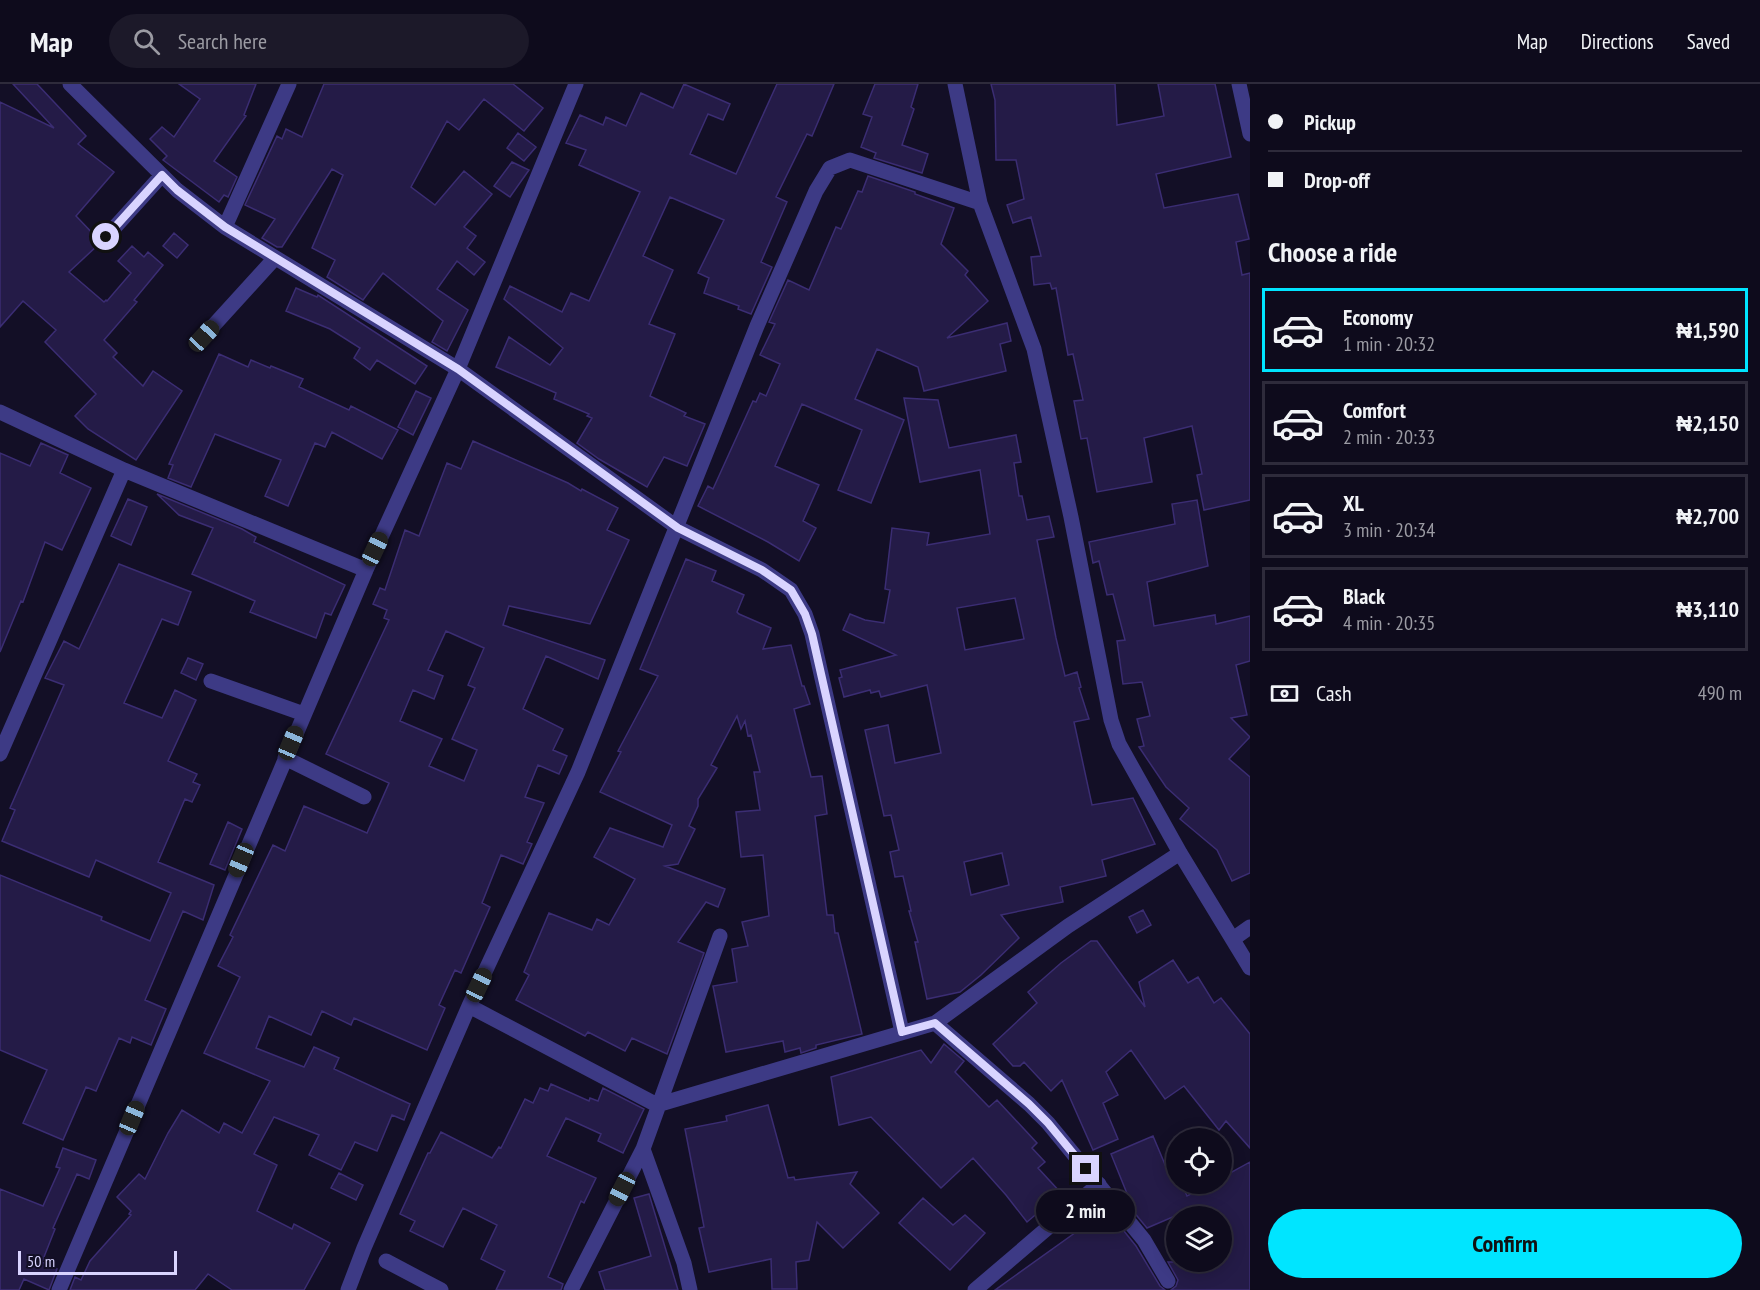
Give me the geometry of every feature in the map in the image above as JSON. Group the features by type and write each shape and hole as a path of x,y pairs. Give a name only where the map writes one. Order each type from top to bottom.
{"street":[{"path":"70,84 177,190 225,227 458,369 678,528 762,570 791,590 805,614 814,645 902,1032"},
{"path":"225,227 289,84"},
{"path":"59,1290 366,570 458,369 576,84"},
{"path":"955,84 980,203 1034,349 1071,517 1111,720 1119,744 1180,853 1250,968"},
{"path":"1239,84 1250,134"},
{"path":"348,1290 469,1006 578,772 766,305 816,191 830,168 850,160 980,203"},
{"path":"106,237 162,175"},
{"path":"204,336 275,258"},
{"path":"0,412 124,470 366,570"},
{"path":"0,754 124,470"},
{"path":"211,681 304,714"},
{"path":"285,758 364,797"},
{"path":"469,1006 657,1105 935,1023 1068,926 1180,853"},
{"path":"1233,939 1250,927"},
{"path":"571,1290 643,1149 720,936"},
{"path":"935,1023 1048,1123 1144,1240 1168,1281"},
{"path":"643,1149 684,1263 690,1290"},
{"path":"975,1290 1099,1184"},
{"path":"386,1261 441,1290"}],"building":[{"path":"13,84 37,84 86,136 78,144 114,172 76,216 97,238 99,244 69,272 104,302 131,273 118,261 132,246 144,257 148,252 163,265 134,300 137,302 104,340 117,353 113,357 143,386 153,371 182,391 136,460 88,429 75,416 96,394 45,342 56,330 23,301 0,327 0,102 54,128"},
{"path":"179,84 256,84 244,115 246,116 214,161 237,177 228,197 224,195 219,202 163,160 167,156 150,139 162,127 174,137 200,99"},
{"path":"324,84 513,84 543,108 524,131 484,99 459,130 447,121 411,187 435,205 464,171 492,194 464,227 476,236 467,248 485,262 474,275 457,261 437,289 468,310 447,351 432,342 443,321 383,273 363,300 327,277 335,260 312,248 343,175 332,169 282,247 277,247 262,238 275,219 245,205 277,136 282,139 286,129 302,137"},
{"path":"684,84 730,104 723,120 708,114 690,154 736,174 777,84 834,84 812,136 807,134 776,197 787,202 761,262 772,267 751,314 738,309 739,306 704,293 709,278 698,273 724,220 670,197 643,256 673,270 649,324 675,334 650,396 686,413 684,416 705,424 687,466 664,457 647,487 599,459 577,443 592,418 587,416 589,414 554,399 556,393 496,367 509,337 550,365 563,348 504,299 510,286 562,312 571,293 589,301 640,192 579,165 586,150 566,143 580,115 603,125 606,117 626,126 641,93 673,108"},
{"path":"875,84 918,84 911,107 914,109 902,145 928,154 922,173 874,158 876,153 861,147 872,117 863,114"},
{"path":"991,84 1115,84 1117,125 1164,116 1158,84 1215,84 1231,157 1156,174 1164,208 1238,194 1249,239 1236,242 1242,275 1250,273 1250,500 1204,510 1197,475 1202,474 1192,426 1144,438 1152,482 1097,492 1087,438 1081,439 1074,401 1083,400 1073,354 1068,355 1056,288 1052,289 1050,283 1034,285 1031,257 1041,256 1031,217 1013,223 1007,205 1024,199 1016,160 996,160 995,100"},
{"path":"518,133 536,147 524,161 507,148"},
{"path":"512,162 529,170 510,197 494,186"},
{"path":"868,176 954,208 941,244 968,271 965,275 988,301 947,338 1007,323 1011,341 1000,344 1006,371 924,391 918,367 877,349 855,399 904,420 871,503 838,490 862,430 802,404 775,466 819,485 803,521 816,528 799,561 768,542 698,506 708,486 713,489 753,401 756,402 760,393 766,396 780,364 760,355 775,324 769,322 788,280 809,290 836,227 841,229 858,191 862,192"},
{"path":"174,233 188,245 177,258 163,246"},
{"path":"296,288 317,297 318,295 427,366 415,384 377,360 370,370 354,358 360,348 330,329 286,311"},
{"path":"219,354 248,367 251,360 303,379 299,387 349,410 351,406 398,430 382,459 332,432 325,447 315,443 288,506 265,496 281,460 215,434 191,487 168,478 173,465 169,464"},
{"path":"416,391 431,398 413,435 398,427"},
{"path":"904,398 938,400 949,448 1016,435 1021,462 1014,463 1019,496 1022,496 1027,520 1049,516 1054,537 1037,540 1065,676 1077,672 1081,687 1079,688 1089,719 1074,722 1092,805 1133,798 1155,844 1102,860 1106,876 1060,887 1063,902 1001,915 1019,938 960,992 927,999 915,942 918,942 909,911 911,911 903,876 895,877 890,852 899,850 891,815 884,816 865,730 888,725 895,763 941,753 927,685 881,697 879,691 871,693 870,690 844,697 839,678 842,677 840,670 896,655 843,630 850,614 865,620 884,623 890,590 885,589 892,528 929,533 927,545 990,534 980,470 920,482","holes":["1015,598 1024,639 965,650 957,608","1002,853 1009,885 971,895 964,862"]},
{"path":"473,441 581,491 582,489 618,508 607,530 629,540 590,624 509,606 503,625 605,660 598,679 546,656 523,709 563,729 553,750 567,756 559,774 538,765 525,797 544,803 527,842 532,844 523,864 501,855 482,903 490,907 461,973 455,970 439,1005 445,1008 427,1050 354,1018 351,1025 322,1011 311,1035 269,1016 256,1048 304,1067 314,1047 339,1058 334,1069 410,1104 404,1120 392,1115 377,1151 355,1142 341,1170 309,1155 319,1135 274,1117 254,1154 277,1165 257,1211 292,1229 294,1224 330,1243 304,1290 232,1290 208,1274 195,1290 70,1290 75,1277 81,1280 90,1261 131,1215 129,1214 131,1211 117,1197 139,1174 145,1179 182,1110 219,1133 224,1123 242,1133 270,1081 204,1053 240,977 218,966 233,937 230,935 273,845 285,851 304,806 367,833 389,783 326,754 389,620 384,618 387,610 373,604 380,588 385,590 405,530 419,536 447,463 461,469","holes":["446,631 484,648 468,685 475,688 452,739 477,750 464,781 429,766 442,739 400,721 413,690 434,699 443,676 428,670"]},
{"path":"41,443 68,455 60,473 91,488 62,550 45,542 23,602 21,601 0,652 0,453 30,466"},
{"path":"157,494 242,529 256,537 254,542 345,585 331,615 325,613 316,638 250,612 255,601 192,574 213,528 179,515"},
{"path":"128,499 147,507 131,545 111,536"},
{"path":"1197,500 1208,566 1147,582 1154,626 1215,615 1216,624 1250,616 1250,661 1236,665 1247,715 1231,718 1250,737 1229,759 1250,777 1250,873 1232,881 1217,850 1180,819 1189,808 1166,787 1139,747 1144,746 1137,719 1150,716 1142,682 1123,684 1117,641 1125,640 1113,594 1107,595 1099,561 1093,563 1089,542 1175,524 1172,504"},
{"path":"686,559 716,571 712,581 744,595 737,612 771,628 763,649 791,645 802,686 804,686 810,704 794,709 811,777 822,776 827,814 815,816 827,915 833,915 835,933 838,933 862,1034 816,1045 816,1048 801,1053 800,1048 785,1052 783,1041 726,1052 713,986 737,982 732,949 748,946 742,922 769,916 763,855 741,857 736,812 760,810 754,772 760,772 751,735 748,736 745,721 741,729 737,716 711,765 717,768 698,799 698,806 689,826 695,829 678,864 665,866 725,889 718,907 706,902 678,942 704,953 667,1054 632,1038 625,1051 588,1032 585,1036 516,1000 529,975 524,972 549,913 592,930 597,919 609,925 635,879 594,857 610,828 663,847 672,825 600,792 621,752 618,751 658,676 640,669"},
{"path":"119,564 191,592 178,625 162,619 124,703 162,718 175,690 196,700 168,761 197,774 193,782 200,785 192,802 185,799 158,862 214,885 203,920 183,911 145,1000 166,1009 151,1045 132,1037 130,1043 119,1038 96,1091 86,1087 63,1140 23,1123 47,1070 0,1050 0,875 102,917 101,920 150,941 171,893 96,860 89,877 2,841 15,810 10,808 64,685 45,678 64,641 79,649"},
{"path":"188,658 203,664 196,680 181,673"},
{"path":"228,822 242,829 225,870 210,864"},
{"path":"1143,910 1151,925 1137,933 1129,917"},
{"path":"1091,941 1097,941 1145,1007 1139,982 1173,960 1188,983 1198,977 1214,1003 1221,998 1250,1034 1250,1148 1226,1121 1221,1128 1217,1128 1184,1086 1165,1099 1131,1050 1106,1072 1118,1095 1103,1103 1118,1139 1093,1150 1062,1080 1051,1091 1024,1062 1020,1066 1013,1066 993,1044 1037,1003 1028,992"},
{"path":"944,1044 964,1061 955,1072 989,1107 997,1100 1037,1143 1032,1148 1045,1162 1038,1168 1061,1193 1027,1222 973,1158 941,1188 871,1117 839,1125 831,1077 921,1050 931,1063"},
{"path":"551,1084 589,1101 590,1098 598,1101 603,1088 644,1109 623,1153 598,1141 601,1134 566,1118 547,1156 596,1178 584,1203 581,1201 548,1277 563,1284 561,1290 496,1290 505,1271 481,1259 497,1225 463,1208 443,1247 410,1231 415,1221 400,1214 428,1153 441,1132 492,1158 499,1147 501,1148 525,1099 533,1103 540,1088 548,1091"},
{"path":"768,1105 788,1178 794,1177 795,1180 857,1172 850,1184 879,1213 843,1248 817,1222 809,1260 796,1262 797,1289 772,1289 771,1259 709,1272 699,1228 704,1227 685,1129 727,1121 726,1116"},
{"path":"1153,1136 1166,1167 1166,1194 1186,1194 1187,1196 1191,1194 1232,1194 1232,1172 1250,1162 1250,1290 1171,1290 1176,1286 1178,1280 1174,1272 1232,1272 1232,1206 1166,1206 1166,1220 1147,1228 1123,1199 1128,1196 1111,1154"},
{"path":"63,1148 96,1160 89,1179 77,1174 53,1228 55,1229 42,1262 57,1269 49,1290 24,1279 19,1290 0,1290 0,1189 43,1206 60,1168 56,1167"},
{"path":"339,1173 363,1185 356,1200 331,1188"},
{"path":"649,1194 678,1290 605,1290 599,1272 651,1256 634,1198"},
{"path":"923,1198 953,1225 965,1215 985,1233 950,1270 899,1223"},
{"path":"1107,1210 1136,1246 1160,1286 1165,1290 995,1290"}],"route":[{"path":"106,237 162,175 177,190 225,227 458,369 678,528 762,570 791,590 805,614 812,634 902,1032 935,1023 1029,1104 1086,1169"}]}
